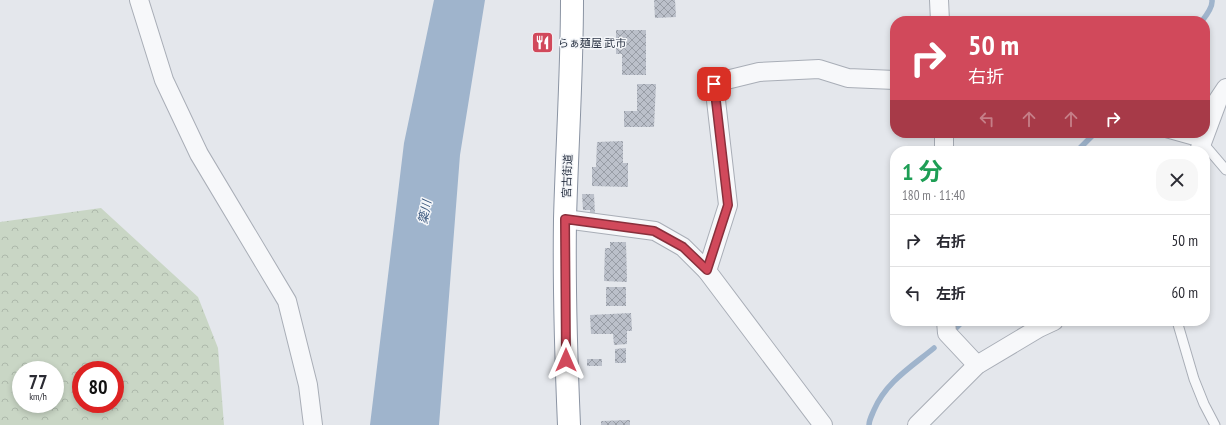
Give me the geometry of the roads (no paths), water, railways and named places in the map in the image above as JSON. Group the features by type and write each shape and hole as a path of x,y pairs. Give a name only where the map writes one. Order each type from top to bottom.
{"highway":[{"name":"宮古街道","path":"569,425 566,360 565,219 572,0"}],"street":[{"path":"139,0 164,80 199,154 287,301 308,385 313,425"},
{"path":"939,0 940,16"},
{"path":"707,270 728,205 714,84 760,72 818,69 848,78 890,80"},
{"path":"1210,122 1218,100 1226,88"},
{"path":"565,219 654,231 683,247 707,270 823,425"},
{"path":"946,326 947,332 977,365"},
{"path":"916,425 977,365 1043,326"}],"lane":[{"path":"1179,138 1199,146"},
{"path":"1210,155 1226,170"},
{"path":"1178,326 1194,379 1204,404 1215,425"}],"water":[{"name":"簗川","path":"434,0 485,0 460,155 439,425 370,425 404,143"}],"waterway":[{"path":"1206,16 1212,0"},
{"path":"1082,146 1090,138"},
{"path":"869,425 874,410 885,391 892,383 934,348"}],"place":[{"name":"らぁ麺屋 武市","path":"542,43"}]}
